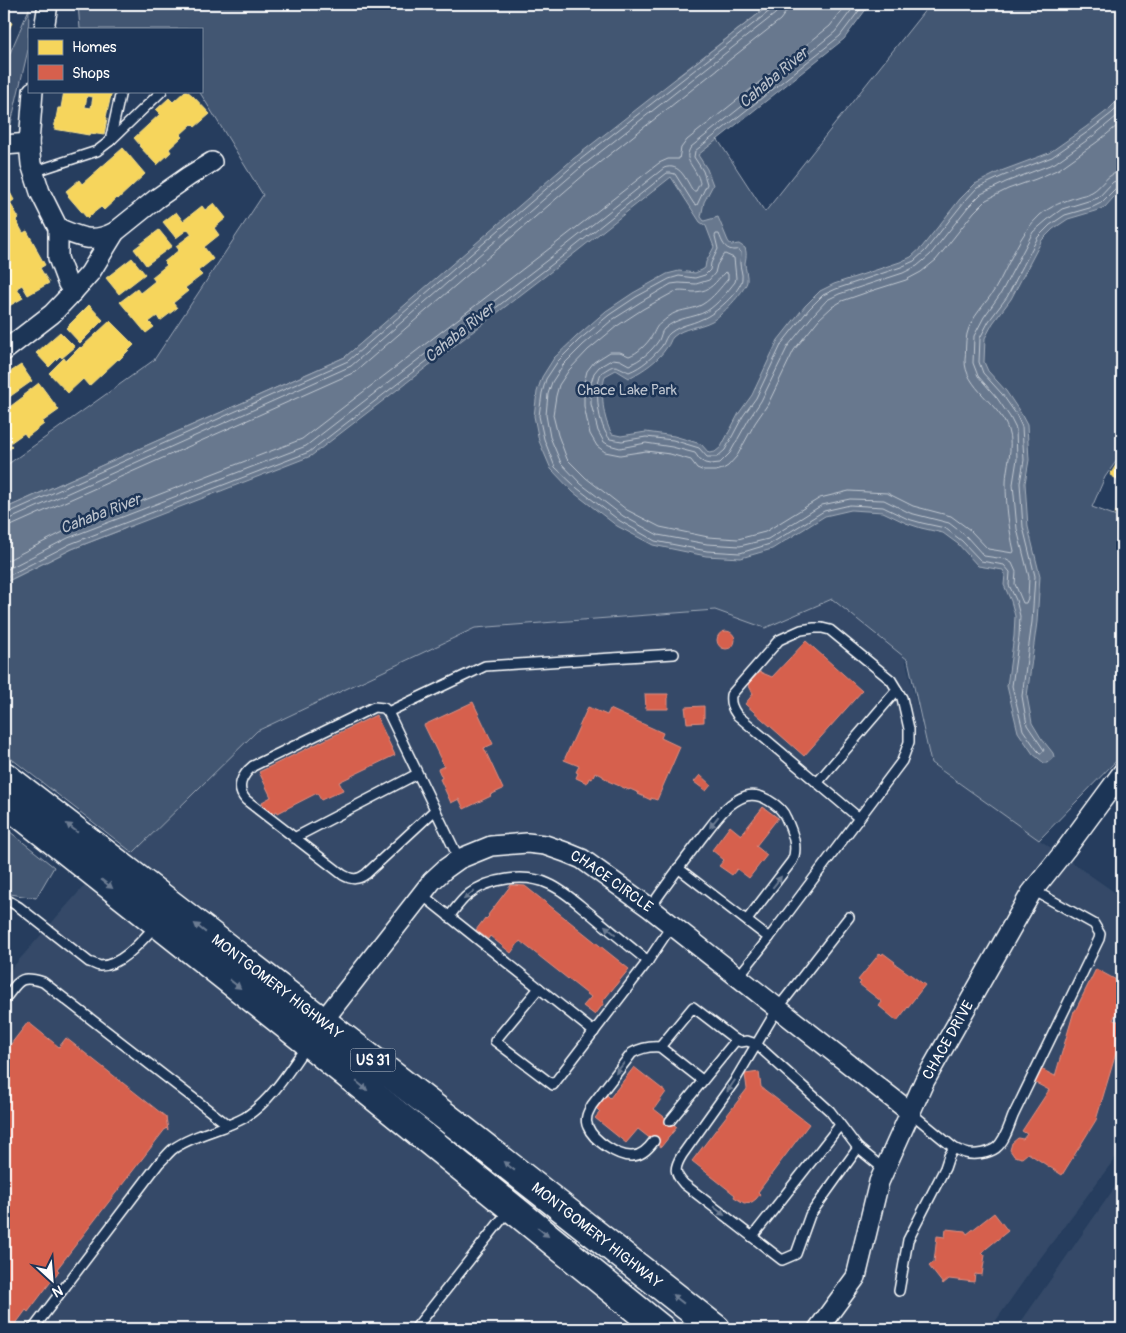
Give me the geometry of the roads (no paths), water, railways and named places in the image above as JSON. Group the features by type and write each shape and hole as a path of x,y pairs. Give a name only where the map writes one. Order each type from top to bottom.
{"main road":[{"name":"MONTGOMERY HIGHWAY","path":"4,776 15,802 158,923 463,1130 716,1329"},
{"name":"MONTGOMERY HIGHWAY","path":"15,802 316,1032 512,1207 661,1329"}],"street":[{"path":"44,28 48,4"},
{"path":"33,92 29,156 40,192 58,228 58,258 72,292"},
{"path":"4,146 29,143"},
{"path":"58,228 86,238 100,238 115,232 156,199 212,162"},
{"path":"4,351 52,314 93,268 115,232"},
{"name":"CHACE DRIVE","path":"818,1329 856,1277 879,1182 924,1082 1033,890 1122,773"},
{"name":"CHACE CIRCLE","path":"316,1032 421,894 446,869 459,860 491,846 527,843 545,845 582,859 650,908 910,1112"}],"lane":[{"path":"110,141 120,92"},
{"path":"33,172 98,151 161,92"},
{"path":"738,977 769,938 902,761 909,742 909,729 902,698 890,680 830,630 814,628 802,630 779,640 731,695 732,709 859,818"},
{"path":"388,712 485,666 674,654"},
{"path":"817,783 897,690"},
{"path":"435,810 366,874 354,879 343,875 246,800 240,790 241,781 245,773 253,766 374,707 384,708 388,712 459,860"},
{"path":"294,838 417,774"},
{"path":"650,908 678,868 728,806 737,800 752,795 761,797 783,812 796,848 796,855 747,920"},
{"path":"678,868 769,938"},
{"path":"449,916 470,893 493,881 512,878 548,883 564,892 648,961"},
{"path":"910,1112 954,1148 966,1154 977,1154 996,1148 1002,1140 1100,934 1094,924 1033,890"},
{"path":"421,894 594,1032"},
{"path":"4,900 19,907 89,962 98,966 107,965 119,960 131,951 158,923"},
{"path":"849,917 778,1008 734,1082 682,1155 676,1165 676,1169 678,1177 684,1184 782,1260 796,1254 810,1215 858,1148"},
{"path":"539,988 495,1041 553,1085 648,961 672,925"},
{"path":"4,1000 20,980 29,978 43,982 228,1125"},
{"path":"660,1047 693,1007 736,1040 756,1044 830,1111 858,1148 885,1170"},
{"path":"33,1329 159,1163 173,1150 183,1144 243,1118 265,1102 316,1032"},
{"path":"670,1121 736,1040"},
{"path":"654,1141 650,1147 632,1156 614,1152 599,1142 593,1135 586,1121 587,1113 632,1053 640,1048 660,1047 702,1080"},
{"path":"752,1237 840,1125"},
{"path":"899,1291 908,1240 954,1148"},
{"path":"414,1329 512,1207"}],"water":[{"name":"Cahaba River","path":"771,4 870,4 844,39 698,155 707,169 713,185 704,202 701,217 704,221 718,217 731,245 739,244 745,248 747,282 737,297 721,314 712,321 677,334 659,357 645,368 629,378 616,370 605,376 603,383 603,406 606,421 612,434 621,436 646,432 674,436 701,444 709,453 715,452 721,447 739,413 752,395 778,340 805,306 820,291 834,284 911,257 922,247 960,199 975,184 1001,171 1049,153 1108,110 1122,94 1122,188 1105,207 1068,219 1053,229 1042,240 1011,299 993,323 985,338 984,362 988,371 1006,391 1027,425 1029,460 1025,483 1028,527 1040,576 1037,622 1027,696 1032,723 1053,753 1054,757 1047,763 1044,763 1033,754 1018,732 1007,686 1015,616 1004,585 1005,574 1003,570 978,566 958,544 943,533 906,523 883,512 851,510 825,516 772,549 741,558 706,556 653,545 617,526 573,492 551,469 539,441 534,416 537,392 542,377 554,358 606,311 633,293 667,274 679,271 695,273 705,268 714,247 706,226 700,222 671,177 311,456 72,549 4,583 4,509 345,357 573,159"}],"park label":[{"name":"Chace Lake Park","path":"627,390"}]}
